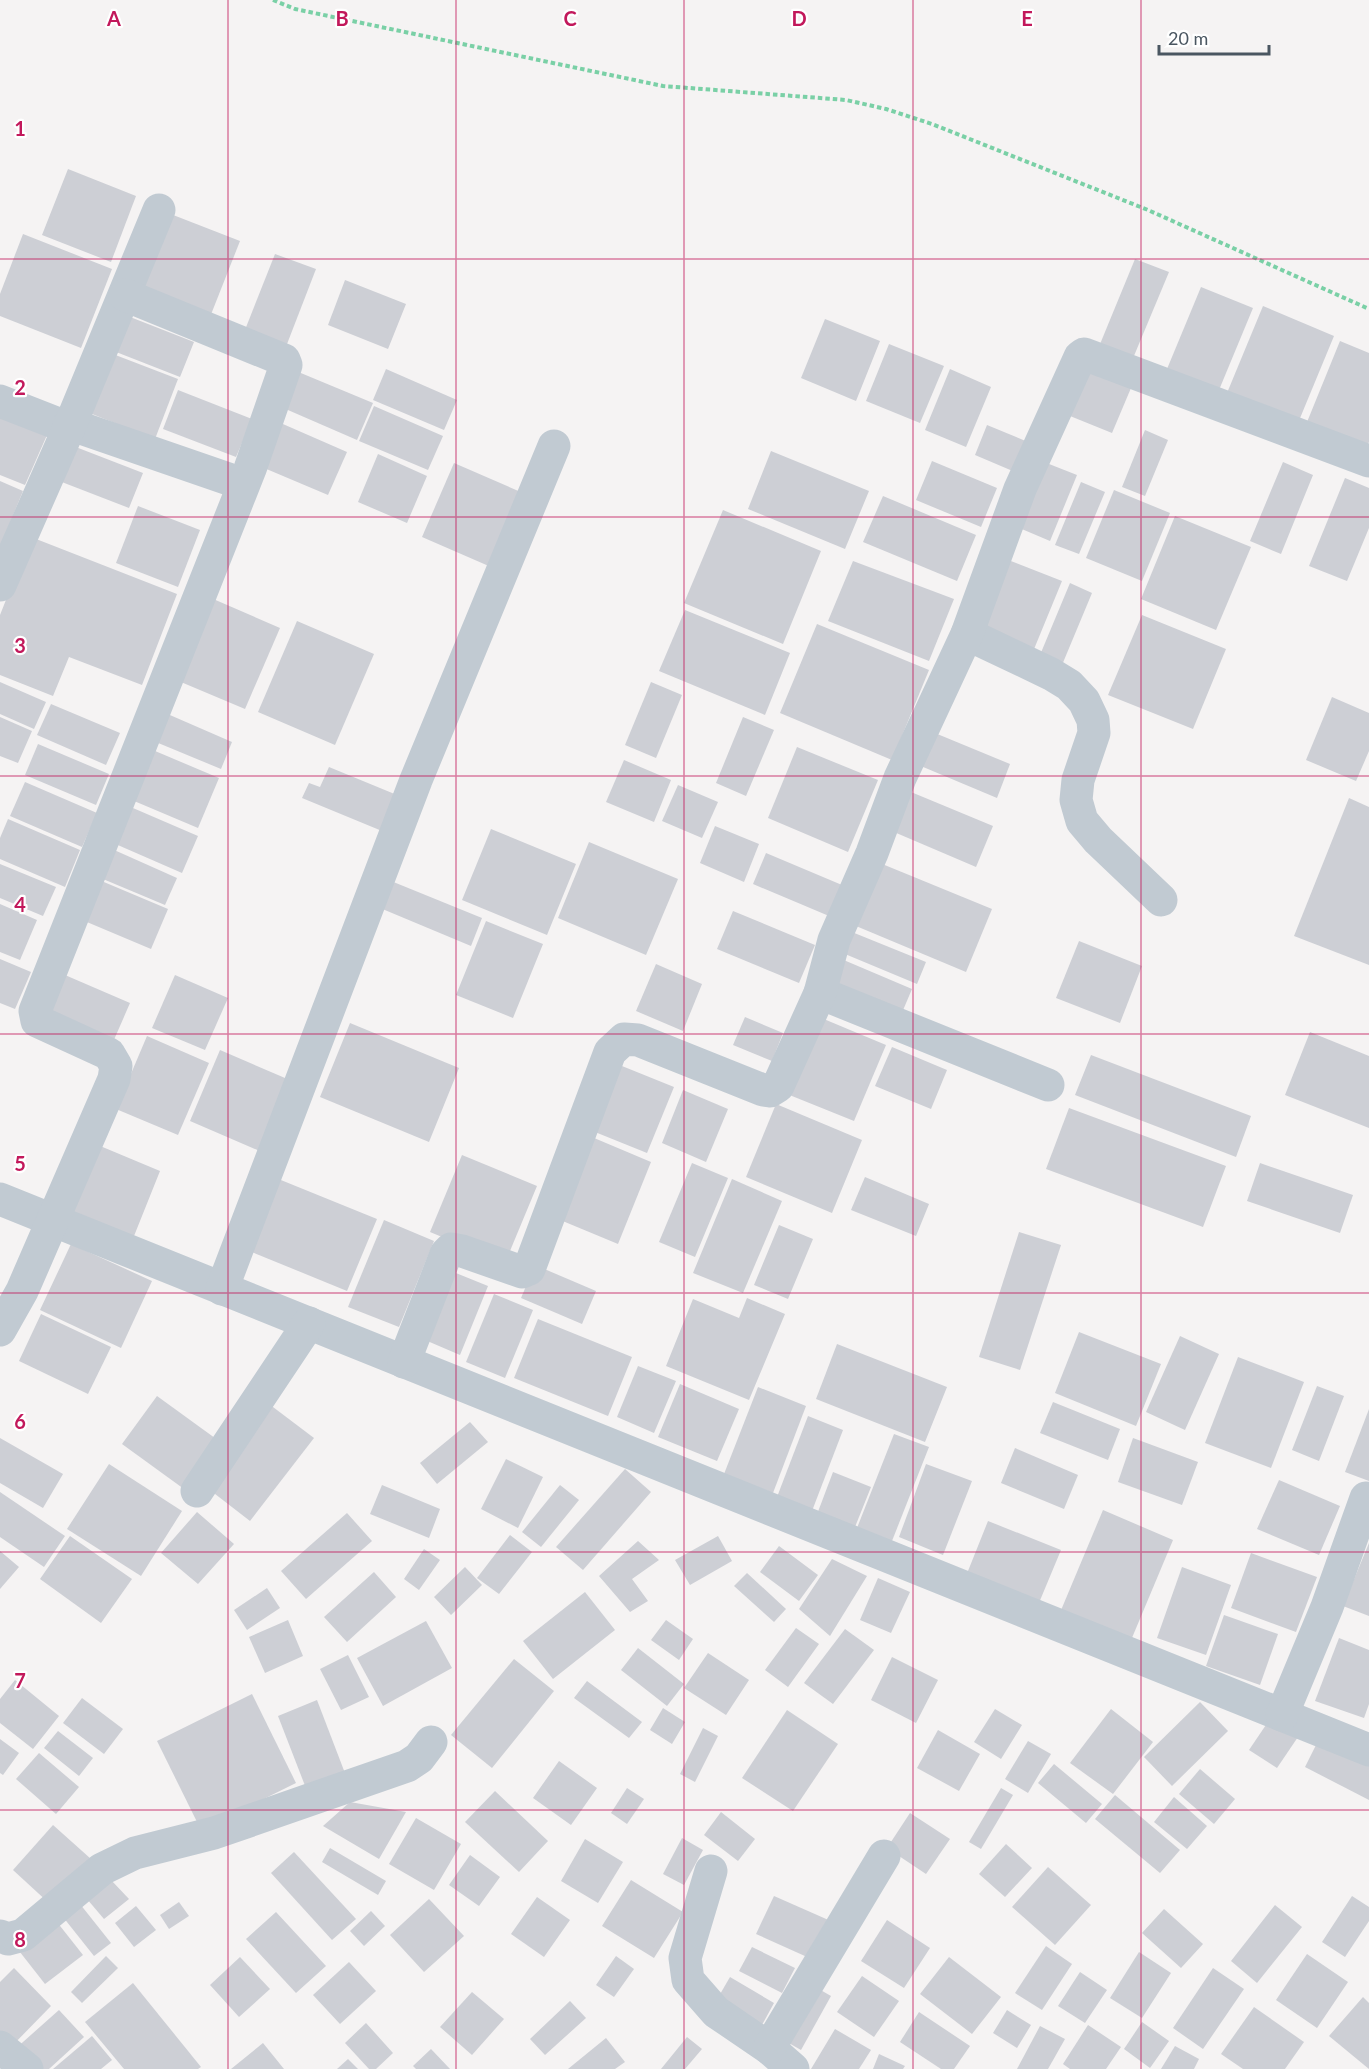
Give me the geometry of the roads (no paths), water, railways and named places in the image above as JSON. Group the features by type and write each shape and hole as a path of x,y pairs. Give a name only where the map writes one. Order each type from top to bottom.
{"street":[{"path":"0,585 159,210"},
{"path":"0,1330 22,1291 114,1079 116,1066 109,1054 37,1021 35,1011 243,484 286,368 284,360 125,294"},
{"path":"404,1362 446,1254 451,1249 522,1272 530,1267 610,1052 624,1039 638,1040 763,1090 770,1091 778,1086 820,993 834,940 872,853 900,778 967,634 1020,489 1080,357 1084,354 1369,461"},
{"path":"0,401 243,484"},
{"path":"222,1288 416,780 554,446"},
{"path":"967,634 1052,674 1069,685 1084,701 1093,720 1095,733 1077,780 1076,800 1082,821 1098,840 1161,900"},
{"path":"820,993 1048,1085"},
{"path":"0,1199 1369,1750"},
{"path":"197,1491 309,1323"},
{"path":"1282,1715 1327,1607 1366,1498"},
{"path":"0,1936 9,1939 23,1935 102,1869 135,1853 214,1833 407,1766 419,1758 431,1742"},
{"path":"769,2048 884,1856"},
{"path":"711,1871 684,1958 686,1975 708,2006 769,2048 794,2069"},
{"path":"0,2047 27,2069"}]}
